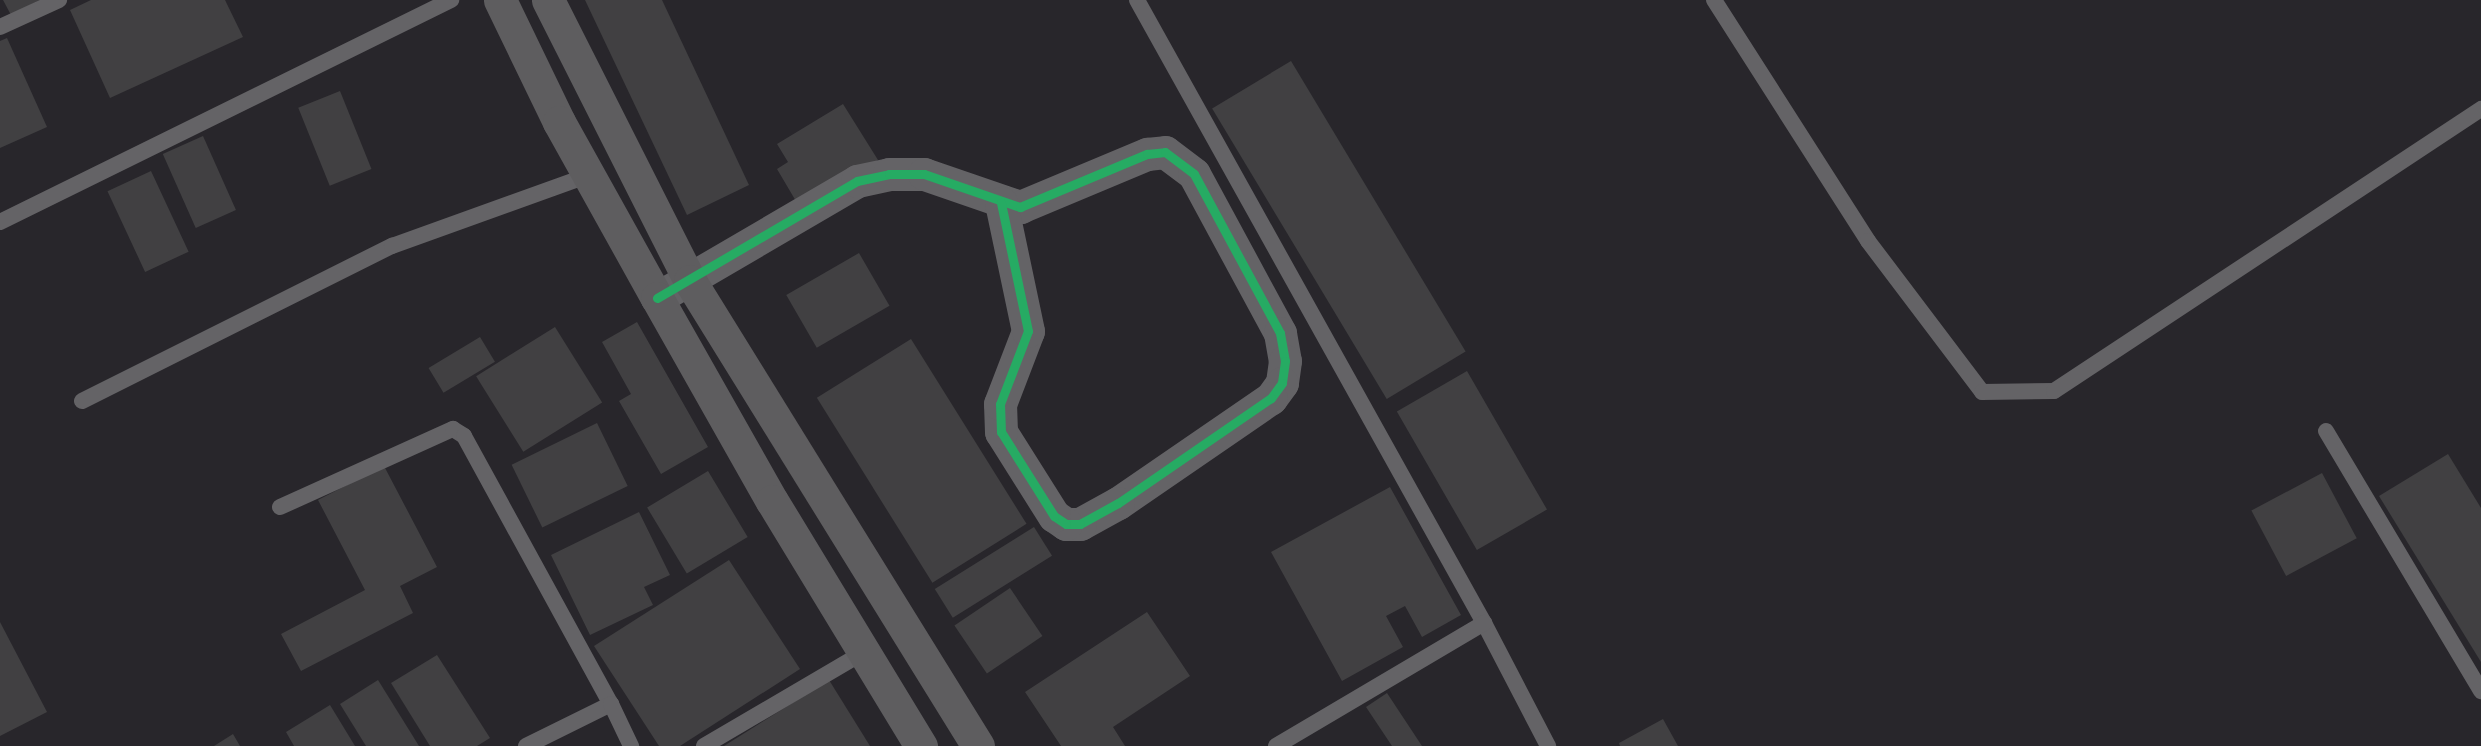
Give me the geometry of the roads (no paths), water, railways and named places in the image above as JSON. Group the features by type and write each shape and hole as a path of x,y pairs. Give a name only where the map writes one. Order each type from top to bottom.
{"main road":[{"path":"500,0 589,175 657,298 921,746"},
{"path":"548,0 690,281 978,746"},
{"path":"864,652 905,628"}],"street":[{"path":"657,298 690,281 857,181 890,174 924,174 1001,203 1020,207 1147,154 1165,152 1182,161 1194,174 1281,333 1285,361 1282,382 1271,398 1118,503 1080,524 1066,524 1054,516 1001,432 1000,404 1028,331 1001,203"}],"lane":[{"path":"0,27 59,0"},
{"path":"0,222 451,0"},
{"path":"1137,0 1485,623 1548,746"},
{"path":"1714,0 1868,241 1982,392 2054,391 2481,109"},
{"path":"82,401 392,246 589,175"},
{"path":"280,507 453,429 467,442 631,746"},
{"path":"2326,431 2481,690"},
{"path":"1276,746 1485,623"},
{"path":"704,746 864,652"},
{"path":"526,746 610,704"}]}
